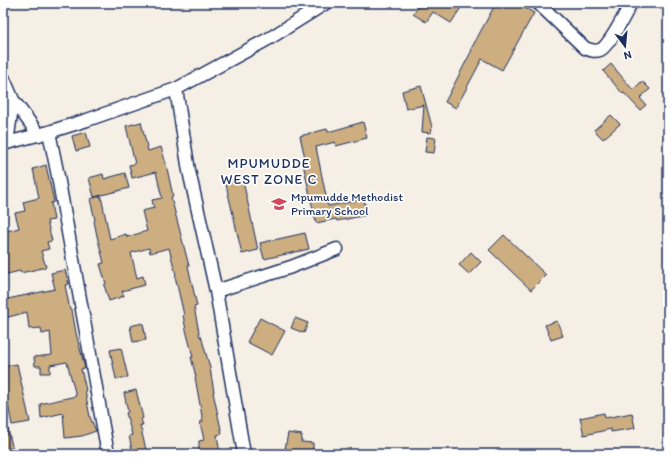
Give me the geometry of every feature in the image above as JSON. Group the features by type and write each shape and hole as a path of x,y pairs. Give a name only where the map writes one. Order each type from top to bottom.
{"street":[{"path":"13,100 5,143 44,134 176,89 263,42 326,3"},
{"path":"538,3 585,48 593,51 601,49 607,44 632,3"},
{"path":"3,77 13,100 44,134 57,171 108,454"},
{"path":"176,89 189,171 216,292 244,454"},
{"path":"216,292 291,267 338,249"}],"building":[{"path":"418,3 464,3 451,23 433,12 426,22 413,14 420,4"},
{"path":"496,3 516,3 534,13 502,70 482,59 456,108 445,102"},
{"path":"611,64 633,90 642,81 650,89 640,98 646,105 640,110 624,93 623,94 603,71"},
{"path":"421,86 432,127 431,133 422,132 424,105 406,109 402,91"},
{"path":"611,115 620,124 603,139 594,130"},
{"path":"141,122 148,151 161,147 166,164 173,196 171,197 189,266 197,306 194,307 200,337 201,336 210,368 213,392 222,434 217,435 220,454 199,454 199,441 204,440 200,422 203,422 196,377 191,357 193,357 169,248 150,253 149,248 131,253 137,278 143,276 145,285 122,291 124,296 109,301 104,285 106,284 100,264 104,263 90,199 101,196 110,239 126,234 127,237 147,231 142,211 154,208 152,200 162,198 156,172 132,178 129,165 135,164 126,126"},
{"path":"363,122 367,138 336,146 335,142 316,147 328,206 364,199 367,215 337,221 336,219 316,223 302,159 305,158 300,136 327,129 328,132"},
{"path":"86,132 90,147 76,151 72,136"},
{"path":"427,137 436,138 434,153 425,152"},
{"path":"46,165 54,202 51,203 54,220 47,221 52,241 47,242 49,249 41,251 46,267 21,273 20,271 3,275 3,232 19,228 15,213 25,211 23,202 39,198 33,169"},
{"path":"125,173 129,188 94,197 89,178 103,174 104,179"},
{"path":"242,176 258,250 242,254 225,180"},
{"path":"305,233 309,249 264,259 260,243"},
{"path":"504,235 546,275 531,290 489,250"},
{"path":"471,252 481,262 469,274 459,265"},
{"path":"65,270 69,284 65,285 70,310 72,310 85,368 81,369 90,417 96,431 82,436 65,438 63,413 41,418 40,404 76,396 67,362 50,365 50,373 41,373 41,366 35,366 34,357 52,355 50,332 42,334 41,328 29,329 27,312 5,318 3,300 55,289 51,273"},
{"path":"260,318 285,331 272,355 247,342"},
{"path":"295,318 308,323 304,333 291,328"},
{"path":"557,321 563,336 551,340 545,325"},
{"path":"143,323 146,340 133,342 130,326"},
{"path":"121,348 128,377 116,379 110,350"},
{"path":"17,364 30,422 12,425 6,394 3,395 3,367"},
{"path":"136,390 143,418 141,419 143,425 140,425 147,454 133,454 129,436 132,435 126,413 128,412 124,393"},
{"path":"604,413 605,418 632,413 635,428 611,432 611,429 584,435 580,418"},
{"path":"3,425 7,425 14,454 3,454"},
{"path":"288,433 302,435 301,442 313,443 313,453 284,454"}],"place":[{"name":"Mpumudde Methodist Primary School","path":"279,204"}],"district":[{"name":"MPUMUDDE WEST ZONE C","path":"269,172"}]}
